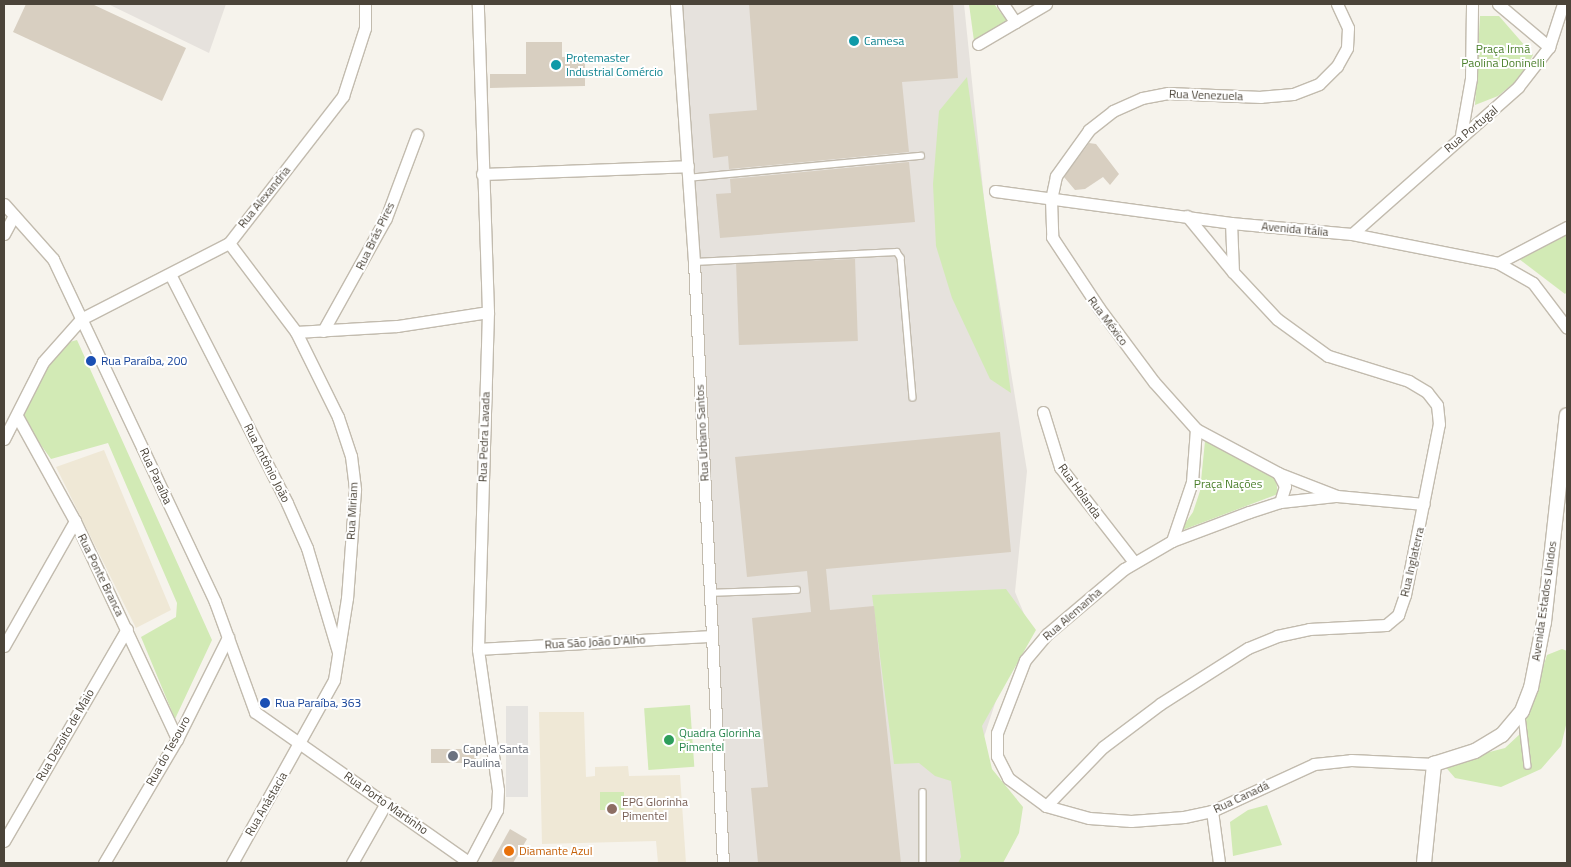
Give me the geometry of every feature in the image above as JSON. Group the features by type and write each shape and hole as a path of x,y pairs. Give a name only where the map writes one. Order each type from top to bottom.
{"street":[{"name":"Rua Alexandria","path":"81,318 171,276 229,243 343,96 366,28 366,4"},
{"name":"Rua Pedra Lavada","path":"469,863 497,810 498,790 478,649 488,312 482,174 478,4"},
{"name":"Rua Urbano Santos","path":"676,4 694,262 723,863"},
{"path":"1003,4 1015,22"},
{"path":"978,44 1046,4"},
{"name":"Rua Venezuela","path":"1051,199 1056,176 1089,130 1113,111 1142,98 1168,93 1261,97 1293,94 1319,84 1337,66 1347,48 1348,28 1337,4"},
{"path":"1461,135 1471,78 1472,4"},
{"path":"1498,4 1548,47"},
{"name":"Rua Portugal","path":"1352,234 1461,135 1518,88 1548,47 1563,4"},
{"name":"Rua Brás Pires","path":"323,331 386,218 417,135"},
{"path":"482,174 688,166"},
{"name":"Avenida Itália","path":"995,191 1231,223 1352,234 1498,263 1533,283 1567,328"},
{"name":"Rua México","path":"1051,199 1052,236 1063,259 1154,382 1196,429 1278,473 1337,496 1424,504"},
{"name":"Rua Paraíba","path":"4,204 53,259 215,602 255,712 301,745"},
{"path":"4,234 14,215"},
{"name":"Rua Inglaterra","path":"1046,806 1103,747 1160,704 1248,648 1277,636 1309,629 1386,625 1398,615 1405,595 1439,424 1436,405 1427,392 1409,381 1328,356 1299,339 1233,272 1187,216"},
{"path":"1231,223 1233,272"},
{"path":"1498,263 1567,227"},
{"name":"Rua Miriam","path":"229,243 296,332 338,417 351,456 355,490 339,658 326,699 301,745"},
{"name":"Rua Antônio João","path":"171,276 287,503 307,548 339,658"},
{"path":"296,332 397,326 488,312"},
{"path":"4,439 44,362 81,318"},
{"name":"Rua Holanda","path":"1043,412 1060,467 1134,562"},
{"name":"Avenida Estados Unidos","path":"1434,764 1475,751 1502,735 1522,711 1531,688 1544,622 1567,415"},
{"name":"Rua Ponte Branca","path":"17,416 75,522 177,738"},
{"path":"1172,540 1192,482 1196,429"},
{"path":"1278,473 1285,486 1280,502"},
{"name":"Rua Alemanha","path":"1046,806 1008,778 997,756 997,733 1010,693 1025,660 1047,634 1134,562 1172,540 1280,502 1337,496"},
{"path":"4,646 75,522"},
{"name":"Rua Dezoito de Maio","path":"4,841 7,826 127,629"},
{"name":"Rua São João D'Alho","path":"478,649 712,636"},
{"name":"Rua do Tesouro","path":"104,863 177,738 228,637"},
{"name":"Rua Porto Martinho","path":"301,745 469,863"},
{"name":"Rua Anástacia","path":"232,863 301,745"},
{"name":"Rua Canadá","path":"1046,806 1089,818 1130,821 1184,817 1212,811 1314,764 1351,760 1434,764"},
{"path":"1424,863 1434,764"},
{"path":"352,863 386,803"},
{"path":"1212,811 1218,863"}],"lane":[{"path":"687,178 921,156"},
{"path":"694,262 897,252 901,258 913,397"},
{"path":"709,594 797,590"},
{"path":"1522,711 1528,766"},
{"path":"922,792 923,863"}],"shaded area":[{"path":"108,4 226,4 209,53"},
{"path":"677,4 964,4 986,218 1027,471 1015,592 1032,633 1009,661 981,746 1001,863 726,863"},
{"path":"104,450 171,610 136,628 56,467"},
{"path":"506,706 528,706 528,797 506,797"},
{"name":"EPG Glorinha Pimentel","path":"539,712 584,712 586,777 595,776 595,767 628,766 629,776 680,775 686,863 658,863 656,841 542,844"}],"green space":[{"path":"969,4 994,4 1008,22 974,41"},
{"name":"Praça Irmã Paolina Doninelli","path":"1480,16 1499,16 1533,55 1520,78 1498,96 1475,105"},
{"path":"967,77 1011,393 990,379 952,298 936,246 933,184 939,111"},
{"path":"1567,232 1567,292 1565,294 1519,259"},
{"path":"77,340 212,640 175,719 141,637 176,617 177,603 108,443 51,459 22,419 23,407 38,378 62,344"},
{"name":"Praça Nações","path":"1205,441 1267,471 1276,480 1278,494 1180,531 1193,512 1200,491"},
{"path":"1006,589 1036,630 982,726 992,769 1023,807 1019,833 1003,863 958,863 961,857 951,781 935,776 919,763 894,764 872,595"},
{"path":"1562,649 1567,651 1567,721 1561,746 1541,769 1501,787 1455,778 1443,764 1505,748 1521,733 1547,655"},
{"name":"Quadra Glorinha Pimentel","path":"690,705 694,767 648,770 644,708"},
{"path":"600,792 624,792 624,810 600,810"},
{"path":"1267,805 1282,845 1233,856 1230,822 1248,810"}],"building":[{"path":"26,4 92,4 186,48 162,101 13,32"},
{"path":"749,4 953,4 958,78 902,82 909,152 729,169 728,156 713,158 709,114 757,110"},
{"name":"Protemaster Industrial Comércio","path":"526,42 562,42 562,57 585,56 585,86 490,88 490,74 526,74"},
{"path":"1089,143 1096,144 1119,174 1110,185 1103,177 1085,189 1075,190 1064,177"},
{"path":"909,162 915,222 720,238 716,194 731,193 730,179"},
{"path":"855,259 858,341 739,345 736,263"},
{"path":"1000,432 1011,552 826,569 830,610 874,606 901,863 758,863 751,788 768,787 752,618 811,612 807,571 747,577 735,457"},
{"name":"Capela Santa Paulina","path":"431,749 476,749 476,763 431,763"},
{"name":"Diamante Azul","path":"510,829 527,839 513,863 491,863"}],"place":[{"name":"Camesa","path":"854,41"},
{"name":"Protemaster Industrial Comércio","path":"556,65"},
{"name":"Rua Paraíba, 200","path":"91,361"},
{"name":"Rua Paraíba, 363","path":"265,703"},
{"name":"Quadra Glorinha Pimentel","path":"669,740"},
{"name":"Capela Santa Paulina","path":"453,756"},
{"name":"EPG Glorinha Pimentel","path":"612,809"},
{"name":"Diamante Azul","path":"509,851"}]}
